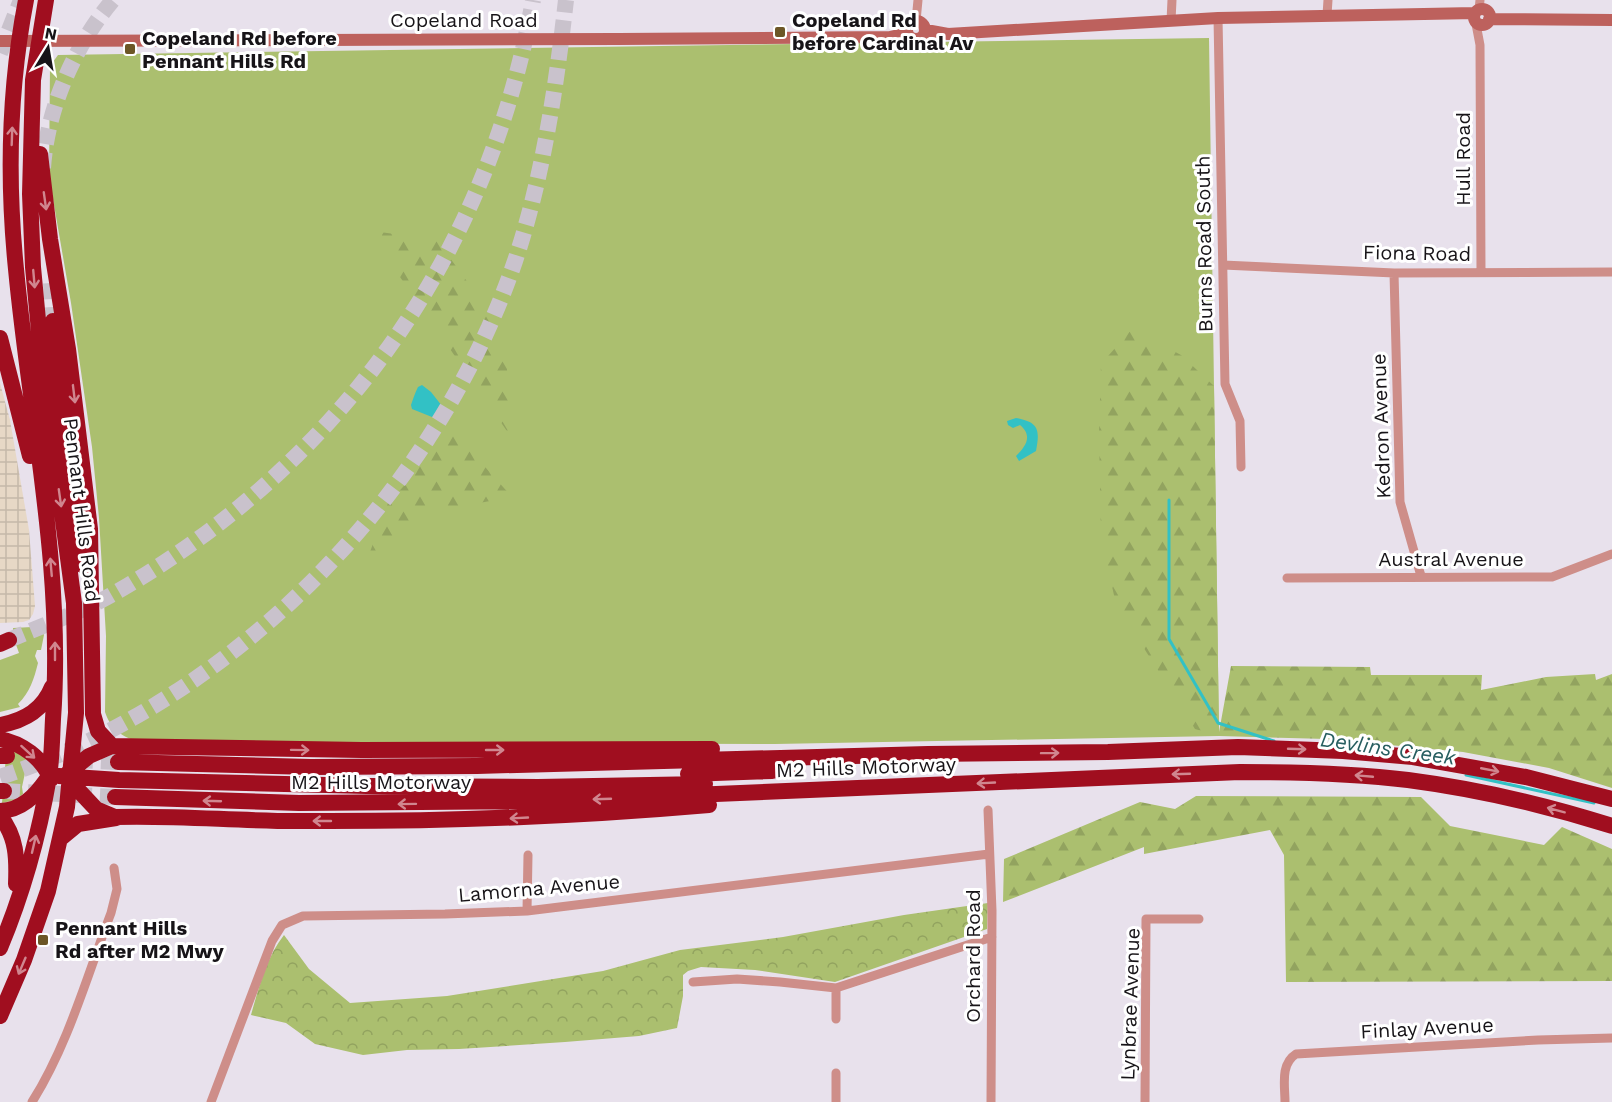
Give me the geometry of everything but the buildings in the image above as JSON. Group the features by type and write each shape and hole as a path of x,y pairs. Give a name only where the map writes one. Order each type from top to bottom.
{"highway":[{"name":"Pennant Hills Road","path":"0,1016 28,950 48,891 65,822 63,776 52,740 55,625 46,509 17,280 12,215 12,110 26,0"},
{"name":"Pennant Hills Road","path":"0,948 15,912 40,816 63,776 74,742 76,702 74,603 42,363 33,267 30,194 33,80 46,0"},
{"path":"33,80 42,184 68,349 90,529 94,723 112,746"},
{"path":"53,321 53,339 82,570 85,686 76,702"},
{"path":"0,338 46,509"},
{"path":"82,570 93,619"},
{"path":"0,724 20,719 37,710 47,698 55,677"},
{"path":"0,739 15,742 26,749 63,776 96,809 115,817 295,821 462,821 616,813 892,787"},
{"path":"0,811 10,810 26,803 97,751 112,746 352,750 875,748 928,754"},
{"name":"M2 Hills Motorway","path":"118,762 311,767 466,766 1238,747 1343,751 1413,757 1526,777 1612,799"},
{"path":"466,785 538,779 772,771 849,757"},
{"name":"M2 Hills Motorway","path":"115,797 276,803 469,803 1239,772 1327,774 1408,780 1514,799 1612,826"},
{"path":"63,776 272,785 538,787 771,782 892,787"},
{"path":"0,816 12,836 17,852 15,912"},
{"path":"60,839 78,824 129,817"}],"main road":[{"path":"926,30 948,34 991,33 1218,18 1328,15 1481,13 1509,18 1612,20"},
{"path":"916,21 922,22 926,30 924,36 916,40 907,33 909,25 916,21"},
{"name":"Copeland Road","path":"0,41 640,39 891,36 907,33"}],"street":[{"path":"916,21 918,0"},
{"path":"1171,21 1172,0"},
{"path":"1328,0 1328,15"},
{"name":"Hull Road","path":"1481,13 1481,272"},
{"name":"Burns Road South","path":"1218,18 1225,384 1240,421 1241,467"},
{"name":"Fiona Road","path":"1222,265 1394,273 1612,272"},
{"name":"Kedron Avenue","path":"1394,273 1400,502 1421,576"},
{"name":"Austral Avenue","path":"1287,578 1551,577 1612,555"},
{"name":"Orchard Road","path":"988,810 992,937 992,1102"},
{"name":"Lamorna Avenue","path":"211,1102 272,941 282,925 303,916 527,911 989,854"},
{"path":"527,911 528,855"},
{"path":"32,1102 58,1055 111,913 117,889 114,868"},
{"name":"Lynbrae Avenue","path":"1145,1102 1146,919 1199,919"},
{"path":"693,982 737,979 836,988 992,937"},
{"path":"836,988 836,1019"},
{"name":"Finlay Avenue","path":"1285,1102 1285,1067 1289,1059 1296,1054 1612,1038"},
{"path":"836,1072 836,1102"}],"shaded area":[{"path":"0,383 10,420 29,530 35,606 29,620 23,622 0,623"}],"green space":[{"path":"1209,38 1219,736 775,744 140,742 123,735 110,724 105,712 106,636 92,447 71,303 49,176 50,66 58,55"},
{"path":"380,232 437,240 484,305 507,368 509,434 400,277"},
{"path":"1132,329 1181,355 1214,386 1219,732 1231,666 1370,667 1371,675 1482,675 1481,690 1546,677 1595,674 1596,680 1612,674 1612,788 1549,768 1463,752 1327,739 1219,736 1195,729 1116,604 1101,538 1099,434 1101,364"},
{"path":"451,429 512,497 431,512 367,560 388,503 416,473 428,440"},
{"path":"13,628 42,629 44,635 41,650 37,650 35,656 38,663 33,680 26,695 18,704 20,707 0,712 0,660 19,653 13,636"},
{"path":"7,744 28,759 22,787 23,794 15,800 2,803"},
{"path":"1196,796 1421,797 1450,826 1544,845 1562,827 1612,849 1612,981 1286,982 1284,855 1270,830 1144,854 1144,847 1003,902 1004,859 1140,802 1175,809"},
{"path":"988,903 987,929 835,982 755,970 701,967 688,971 683,975 683,996 677,1028 639,1036 459,1049 407,1050 363,1055 315,1044 286,1023 251,1015 268,963 284,935 309,969 350,1003 447,996 603,971 680,950 783,937 904,915"}],"water":[{"path":"422,385 431,392 446,411 444,416 432,417 412,409 411,405 418,387"},
{"path":"1016,418 1033,425 1038,438 1036,451 1019,461 1016,456 1025,445 1027,437 1020,425 1013,428 1008,425 1007,421"}],"waterway":[{"name":"Devlins Creek","path":"1169,500 1169,639 1218,723 1274,741"},
{"name":"Devlins Creek","path":"1466,775 1594,803"}],"tunnel":[{"path":"0,53 21,0"},
{"path":"43,168 50,123 65,79 86,37 113,0"},
{"path":"9,640 100,601 194,542 267,483 333,417 391,345 440,267 480,183 511,94 533,0"},
{"path":"0,777 86,742 168,697 245,642 316,578 379,507 434,430 480,347 515,261 541,165 558,66 566,0"},
{"path":"51,283 53,321"},
{"path":"77,760 118,762"},
{"path":"4,791 115,797"}],"place":[{"name":"Copeland Rd before Cardinal Av","path":"780,32"},
{"name":"Copeland Rd before Pennant Hills Rd","path":"130,49"},
{"name":"Pennant Hills Rd after M2 Mwy","path":"43,940"}]}
